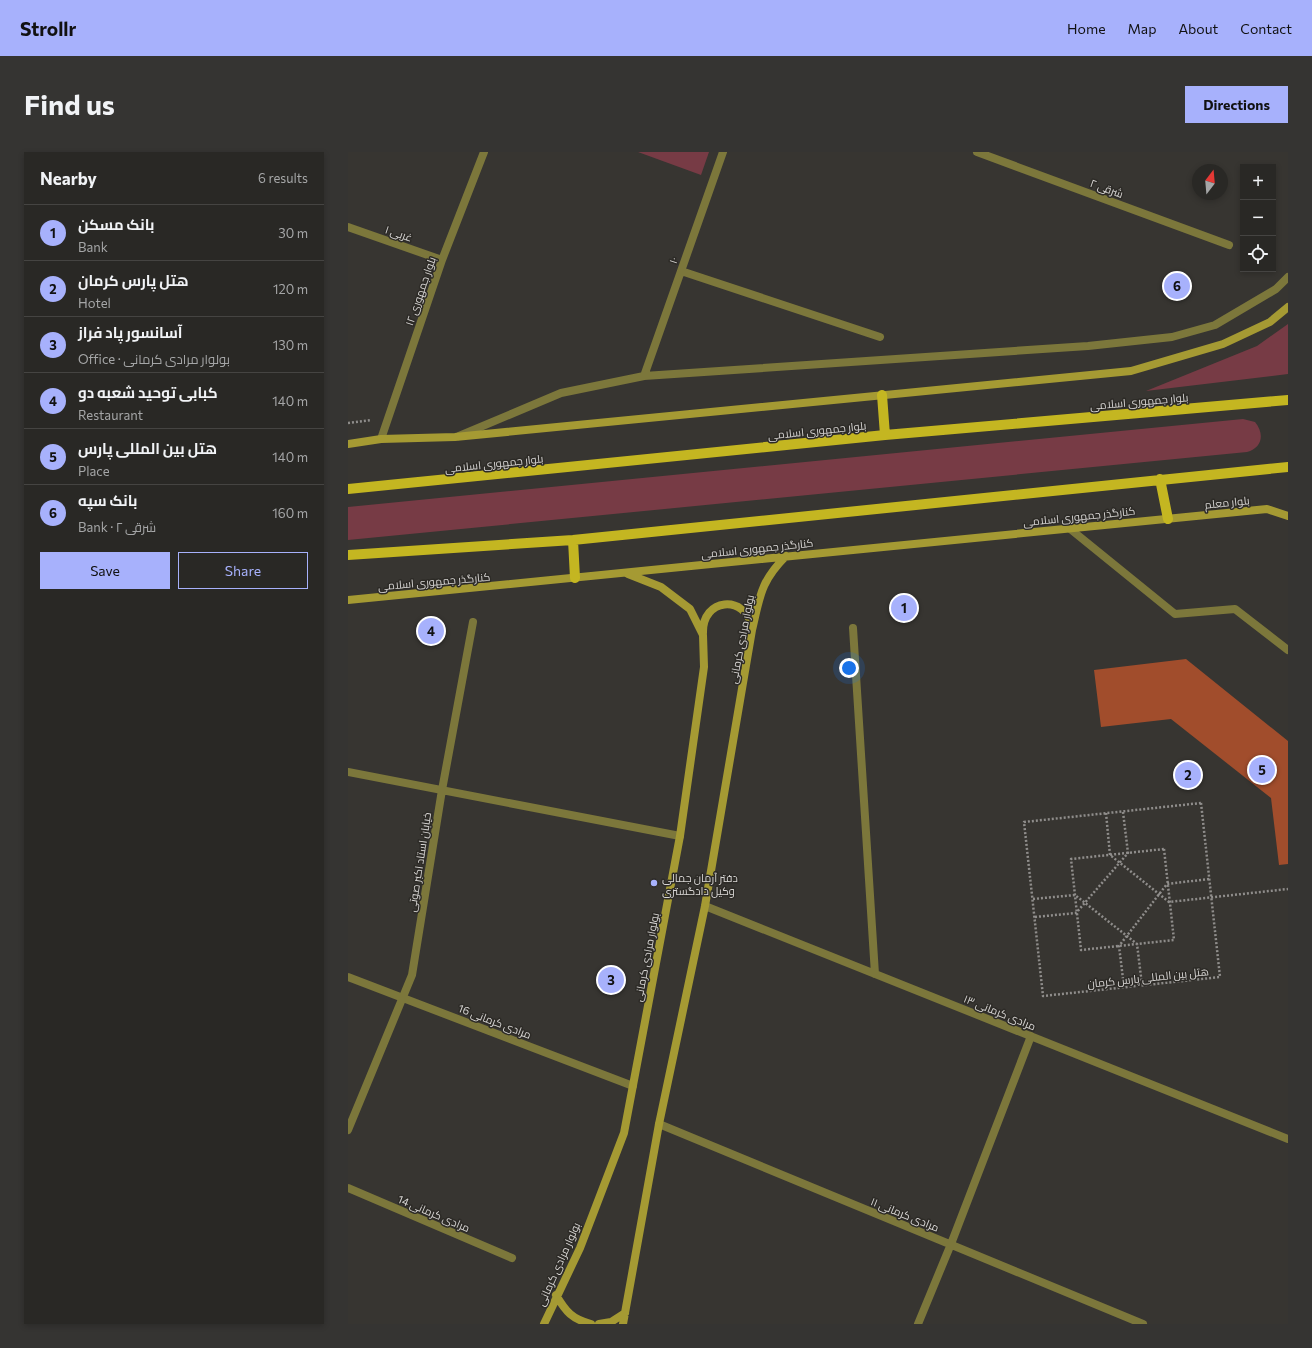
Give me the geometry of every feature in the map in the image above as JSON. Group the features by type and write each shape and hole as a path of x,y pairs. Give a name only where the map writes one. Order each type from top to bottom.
{"main road":[{"path":"882,395 885,435"},
{"name":"بلوار جمهوری اسلامی","path":"348,489 885,435 1288,400"},
{"path":"348,555 573,540 1288,467"},
{"path":"1160,479 1168,519"},
{"path":"573,540 575,578"}],"street":[{"name":"بلوار جمهوری ۱۲","path":"381,440 442,260 484,152"},
{"name":"۱۰","path":"644,376 723,152"},
{"name":"۲ شرقی","path":"977,152 1229,245"},
{"name":"۱ غربی","path":"348,227 442,260"},
{"path":"681,271 880,337"},
{"path":"455,437 561,393 644,376 1088,346 1172,336 1215,325 1276,290 1288,277"},
{"path":"348,444 381,440 455,437 1131,371 1223,344 1270,322 1288,307"},
{"name":"بلوار معلم","path":"1168,519 1267,509 1288,516"},
{"name":"کنارگذر جمهوری اسلامی","path":"348,600 1168,519"},
{"path":"1069,528 1175,614 1235,609 1288,650"},
{"name":"بولوار مرادی کرمانی","path":"623,1324 659,1124 705,906 752,630 762,587 772,570 786,556"},
{"name":"بولوار مرادی کرمانی","path":"544,1324 556,1295 580,1248 624,1133 680,836 704,667 703,635 690,609 661,587 625,573"},
{"path":"703,635 703,623 708,612 719,605 731,604 742,609 750,618 752,630"},
{"name":"خیابان استاد اکبر صوتی","path":"348,1130 412,975 442,790 473,622"},
{"path":"853,628 875,974"},
{"path":"348,772 680,836"},
{"name":"مرادی کرمانی ۱۳","path":"705,906 1288,1139"},
{"name":"مرادی کرمانی 16","path":"348,977 633,1086"},
{"path":"918,1324 951,1244 1031,1036"},
{"name":"مرادی کرمانی ۱۱","path":"659,1124 1143,1324"},
{"name":"مرادی کرمانی 14","path":"348,1188 512,1258"},
{"path":"556,1295 564,1310 578,1320 591,1324"},
{"path":"599,1324 611,1322 625,1313"}],"path":[{"name":"هتل بین المللی پارس کرمان","path":"1201,803 1220,977 1043,996 1024,822 1106,813 1201,803"},
{"path":"1123,812 1128,853"},
{"path":"1106,813 1110,854 1169,902 1288,889"},
{"path":"1164,849 1174,940 1081,950 1071,859 1110,854 1164,849"},
{"path":"1035,917 1076,913 1128,853"},
{"path":"1124,987 1120,946 1167,884 1209,880"},
{"path":"1033,899 1074,895 1127,936 1137,944 1142,985"}],"shaded area":[{"path":"638,152 709,152 701,175"},
{"path":"1288,324 1288,374 1146,391 1257,346"},
{"path":"1243,419 1255,422 1261,436 1259,444 1247,452 348,540 348,507"}],"building":[{"path":"1186,659 1288,741 1288,864 1279,865 1271,798 1171,719 1101,727 1094,670"}],"place":[{"name":"بانک سپه","path":"1177,286"},
{"name":"بانک مسکن","path":"904,608"},
{"name":"کبابی توحید شعبه دو","path":"431,631"},
{"name":"هتل بین المللی پارس","path":"1262,770"},
{"name":"هتل پارس کرمان","path":"1188,775"},
{"name":"دفتر آرمان جمالی وکیل دادگستری","path":"654,883"},
{"name":"آسانسور پاد فراز","path":"611,980"}]}
